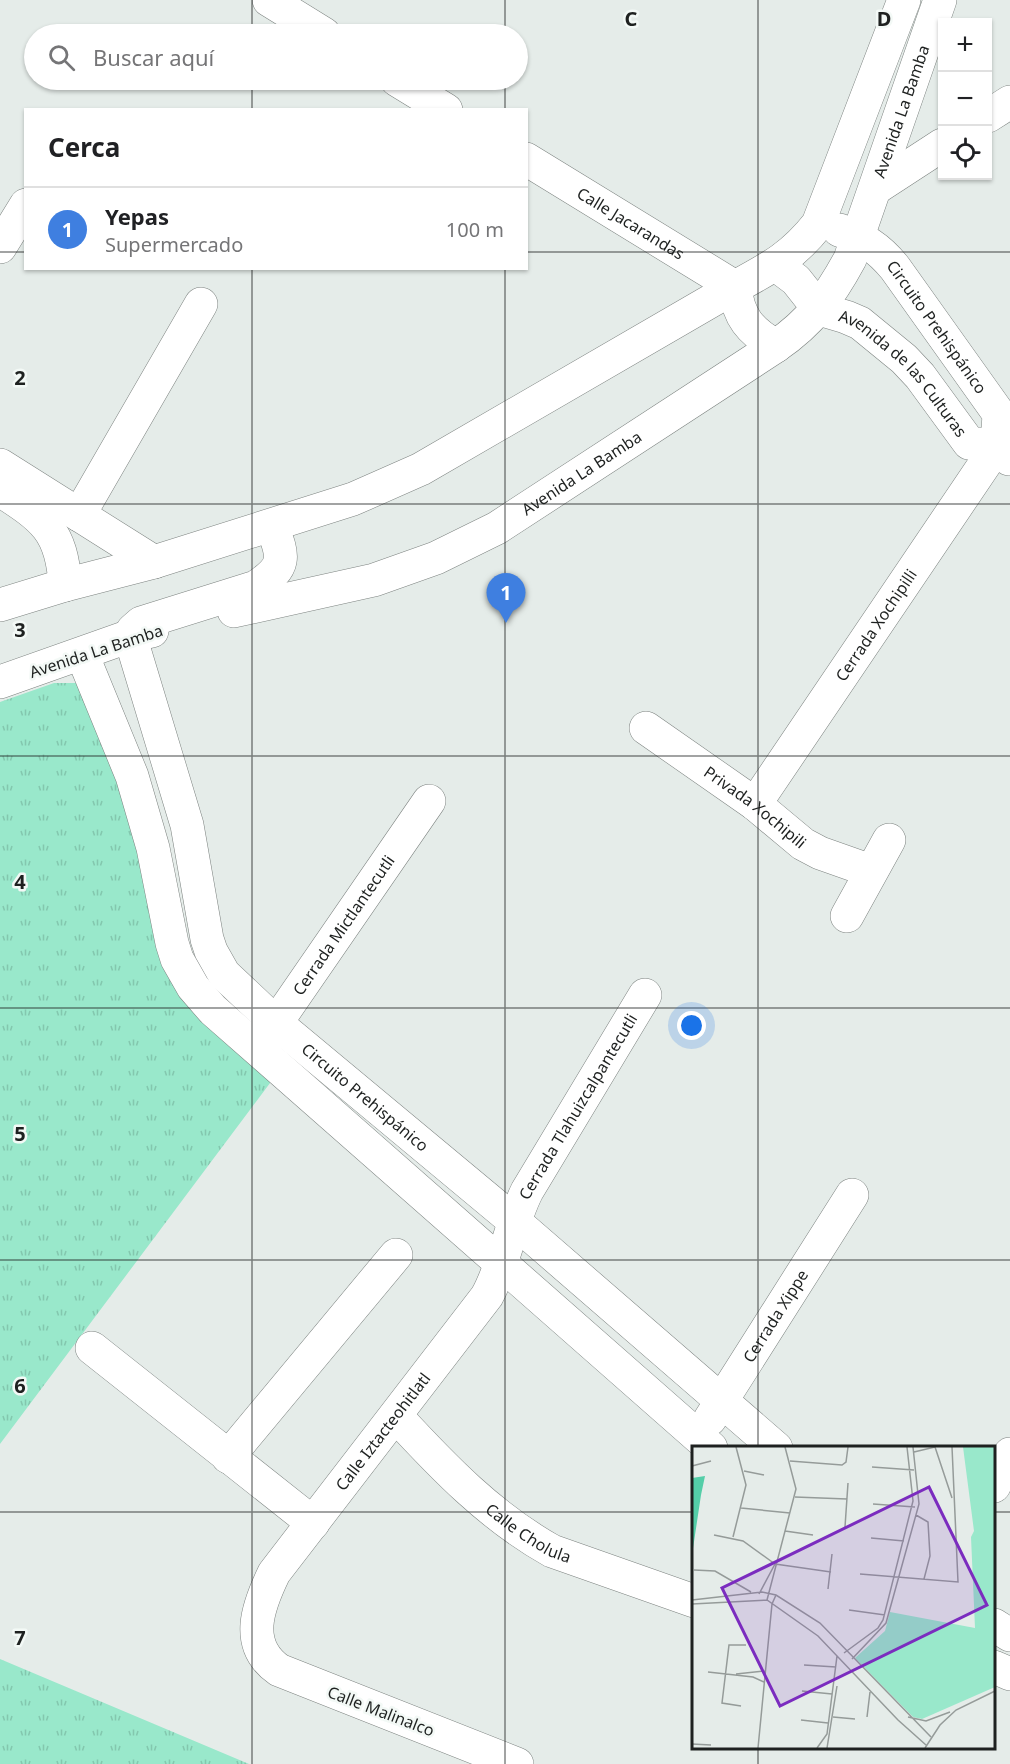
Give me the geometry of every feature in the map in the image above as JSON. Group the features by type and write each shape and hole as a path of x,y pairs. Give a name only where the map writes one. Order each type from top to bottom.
{"street":[{"path":"0,605 154,562 353,500 421,469 776,265 798,247 818,224 904,0"},
{"name":"Avenida La Bamba","path":"0,682 130,636 268,602 374,580 436,558 497,528 776,346 806,323 837,283 859,236 940,0"},
{"path":"285,6 310,24"},
{"path":"413,90 443,108"},
{"path":"992,113 1010,102"},
{"path":"876,188 938,148"},
{"name":"Calle Jacarandas","path":"528,160 735,287"},
{"path":"0,247 24,208"},
{"path":"818,224 859,236"},
{"name":"Circuito Prehispánico","path":"859,236 888,260 999,414 1006,447"},
{"path":"776,265 796,280 819,309"},
{"path":"735,287 737,304 748,325 761,337 776,346"},
{"path":"79,515 201,304"},
{"name":"Avenida de las Culturas","path":"819,309 860,323 887,344 920,376 969,443 1006,447"},
{"name":"Cerrada Xochipilli","path":"755,804 1006,447"},
{"path":"0,465 154,562"},
{"path":"0,490 32,510 49,528 61,552 65,585"},
{"path":"130,636 141,623 256,587 269,578 281,561 282,552 272,525"},
{"name":"Circuito Prehispánico","path":"130,636 192,843 207,939 211,951 267,1036 501,1262 705,1442"},
{"name":"Circuito Prehispánico","path":"82,654 132,776 153,848 177,959 184,974 201,998 267,1036 514,1221 774,1446"},
{"name":"Privada Xochipili","path":"646,728 755,804 803,844 871,871"},
{"path":"132,776 170,769"},
{"name":"Cerrada Mictlantecutli","path":"267,1036 429,801"},
{"path":"847,916 889,840"},
{"name":"Cerrada Tlahuizcalpantecutli","path":"514,1221 519,1206 538,1171 645,995"},
{"name":"Cerrada Xippe","path":"705,1442 721,1400 852,1195"},
{"name":"Calle Iztacteohitlatl","path":"257,1642 258,1614 274,1573 487,1296 514,1221"},
{"path":"228,1457 396,1255"},
{"path":"92,1347 313,1524"},
{"name":"Calle Cholula","path":"396,1416 427,1450 489,1510 532,1540 552,1551 692,1601"},
{"path":"995,1482 1010,1454"},
{"path":"995,1626 1010,1635"},
{"name":"Calle Malinalco","path":"257,1642 269,1663 291,1676 517,1764"},
{"path":"995,1668 1010,1674"}],"green space":[{"path":"54,683 82,683 154,871 166,973 187,1003 276,1075 0,1444 0,702"},
{"path":"0,1659 249,1764 0,1764"}],"place":[{"name":"Yepas","path":"506,623"}]}
